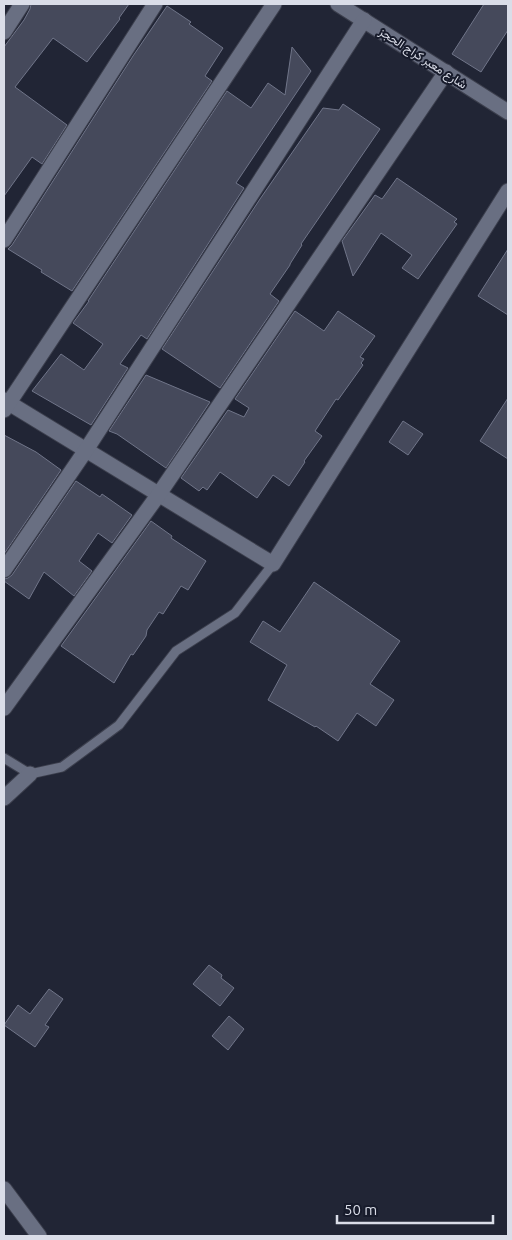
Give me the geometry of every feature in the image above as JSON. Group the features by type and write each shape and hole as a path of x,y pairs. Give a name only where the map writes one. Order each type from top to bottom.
{"street":[{"path":"4,32 22,4"},
{"path":"4,240 155,4"},
{"path":"274,4 5,404 86,450 272,564 508,191"},
{"name":"شارع معبر كراج الحجز","path":"338,4 508,112"},
{"path":"4,570 86,450 364,20"},
{"path":"4,708 159,494 446,72"},
{"path":"4,798 30,774"},
{"path":"4,1189 39,1236"}],"lane":[{"path":"4,758 30,774 62,767 119,725 176,651 235,613 272,564"}],"building":[{"path":"31,4 129,4 120,19 87,62 53,38 15,87 67,125 42,164 32,157 4,196 4,47 24,20"},
{"path":"484,4 508,4 508,30 481,72 452,54"},
{"path":"167,6 191,22 189,24 223,48 205,76 212,81 72,291 8,249"},
{"path":"292,47 311,71 236,183 244,188 147,339 141,335 120,364 128,368 91,425 32,391 61,354 84,370 103,344 73,323 227,91 251,108 268,83 285,95"},
{"path":"343,104 380,129 301,244 290,265 270,294 279,301 220,388 162,349 260,199 323,108 339,110"},
{"path":"397,178 457,219 454,222 457,224 418,279 402,268 412,255 381,233 353,276 342,241 375,195 382,199"},
{"path":"508,249 508,315 478,296"},
{"path":"295,311 324,331 338,311 375,336 360,357 364,359 361,363 363,365 338,400 336,399 315,431 322,436 289,486 273,475 257,498 220,472 207,490 203,487 199,491 181,478 228,410 244,417 249,408 235,399"},
{"path":"146,375 210,402 166,468 117,434 109,431"},
{"path":"508,398 508,459 480,441"},
{"path":"403,421 423,434 408,455 389,442"},
{"path":"4,435 36,452 61,470 4,554"},
{"path":"76,481 100,497 102,494 132,515 112,543 98,533 79,561 92,571 74,596 44,572 29,599 4,581 4,579 12,575"},
{"path":"151,521 172,536 171,538 206,561 188,590 181,586 163,614 159,612 147,630 146,636 133,655 131,654 114,683 61,646"},
{"path":"314,582 400,641 370,684 394,700 376,726 357,713 338,741 316,726 268,700 287,665 250,642 263,621 280,632"},
{"path":"209,965 234,988 220,1006 193,984"},
{"path":"49,989 63,999 45,1025 49,1027 35,1047 4,1025 18,1005 30,1014"},
{"path":"229,1016 244,1029 228,1050 212,1036"}]}
